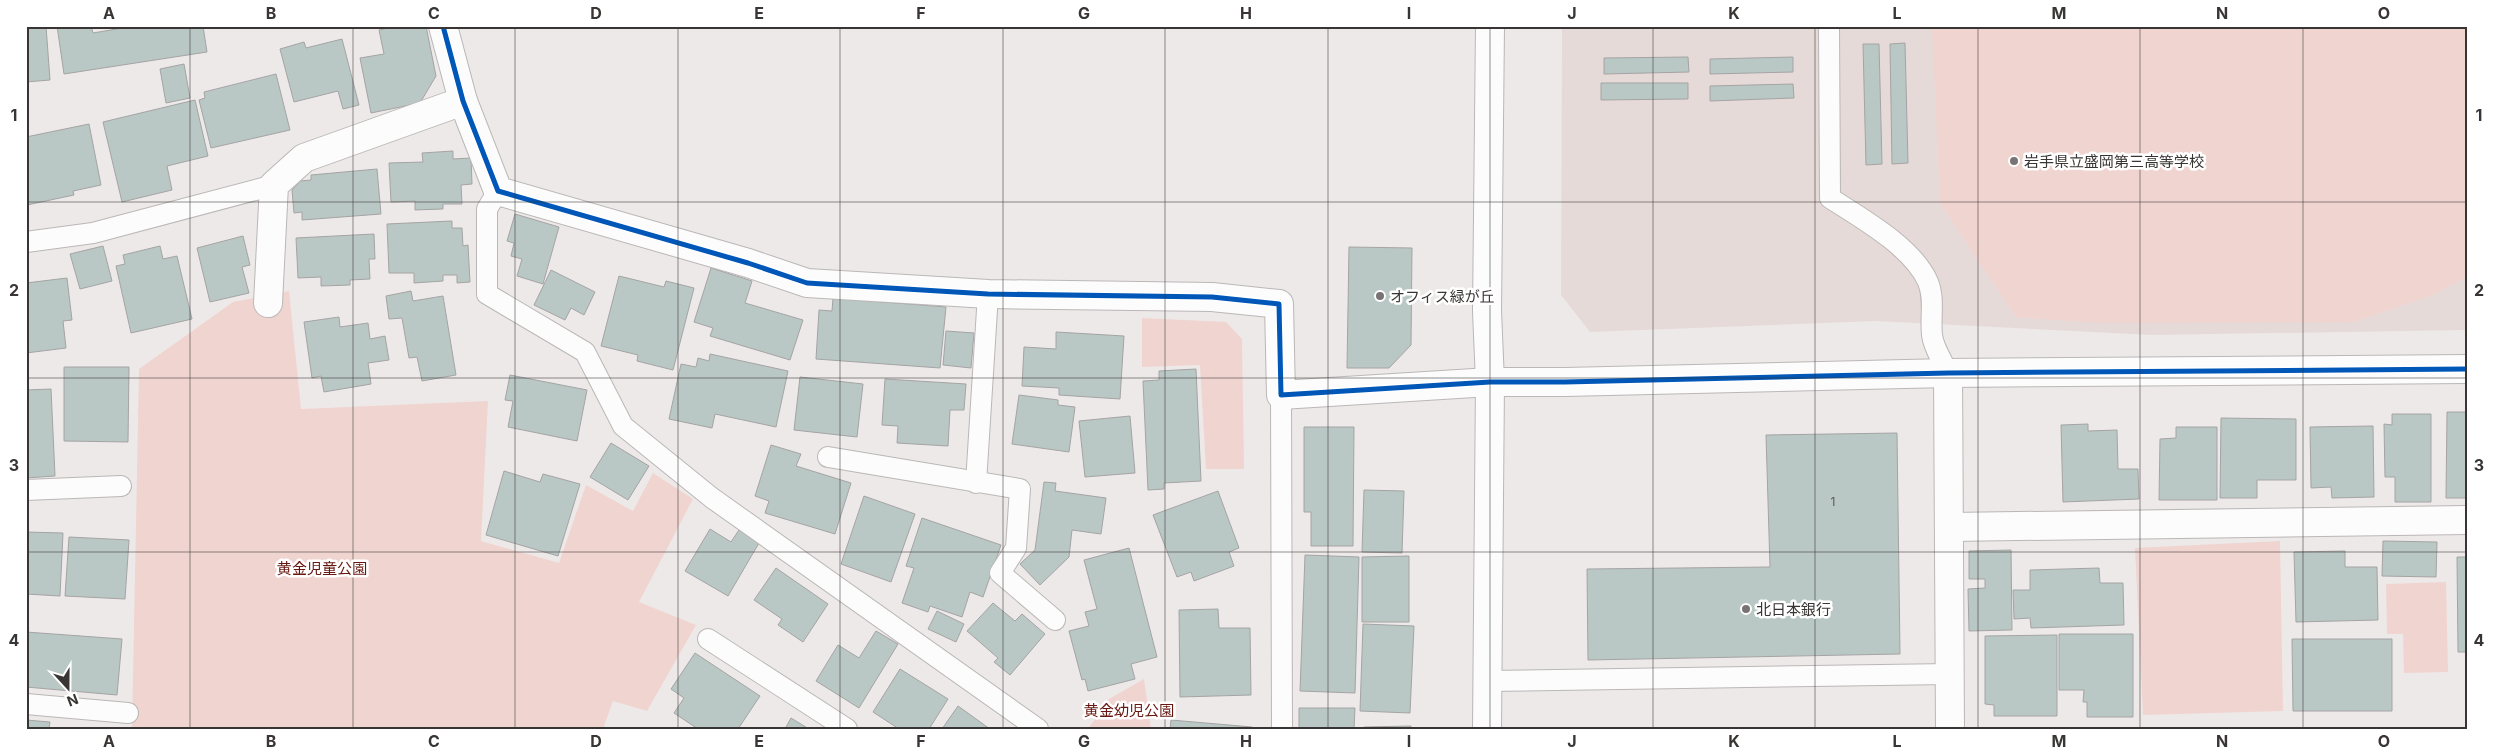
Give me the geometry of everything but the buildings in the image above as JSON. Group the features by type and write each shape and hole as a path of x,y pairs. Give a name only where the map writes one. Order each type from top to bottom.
{"street":[{"path":"443,26 463,101 498,191 748,263 807,283 988,294 1212,297 1280,304 1281,395 1490,382 1948,374 2467,369"},
{"path":"1487,729 1490,382 1487,310 1490,26"},
{"path":"268,303 274,185 304,158 463,101"},
{"path":"1948,374 1950,729"},
{"path":"1950,527 2467,520"}],"lane":[{"path":"1829,26 1830,198 1883,233 1910,256 1928,282 1933,308 1932,337 1948,374"},
{"path":"26,242 93,233 274,185"},
{"path":"498,191 487,209 486,294 585,352 623,426 712,498 1038,729"},
{"path":"976,483 988,294"},
{"path":"1281,395 1282,729"},
{"path":"828,457 1020,489 1016,548 1000,573 1055,620"},
{"path":"26,490 122,486"},
{"path":"708,639 847,729"},
{"path":"1487,681 1950,674"},
{"path":"26,704 128,713"}],"shaded area":[{"name":"岩手県立盛岡第三高等学校","path":"1562,26 2467,26 2467,330 2153,335 1876,321 1590,332 1561,295"}],"green space":[{"path":"1932,26 2467,26 2467,276 2433,295 2354,322 2101,323 2016,317 1940,203"},
{"name":"黄金児童公園","path":"289,291 301,409 488,401 481,541 559,563 586,485 633,511 653,473 693,499 639,602 696,625 647,711 613,701 603,729 132,729 139,369 233,302"},
{"path":"1142,318 1226,322 1242,339 1244,469 1206,469 1200,365 1142,367"},
{"path":"2280,541 2283,711 2143,715 2135,548"},
{"path":"2446,582 2448,672 2404,673 2403,634 2387,634 2386,584"},
{"name":"黄金幼児公園","path":"1144,679 1151,729 1088,729 1109,699"}],"cycle path":[{"path":"443,26 463,101 498,191 748,263 807,283 988,294 1212,297 1279,304 1281,395 1490,382 1948,373 2467,369"}],"place":[{"name":"岩手県立盛岡第三高等学校","path":"2014,161"},
{"name":"オフィス緑が丘","path":"1380,296"},
{"name":"北日本銀行","path":"1746,609"}]}
